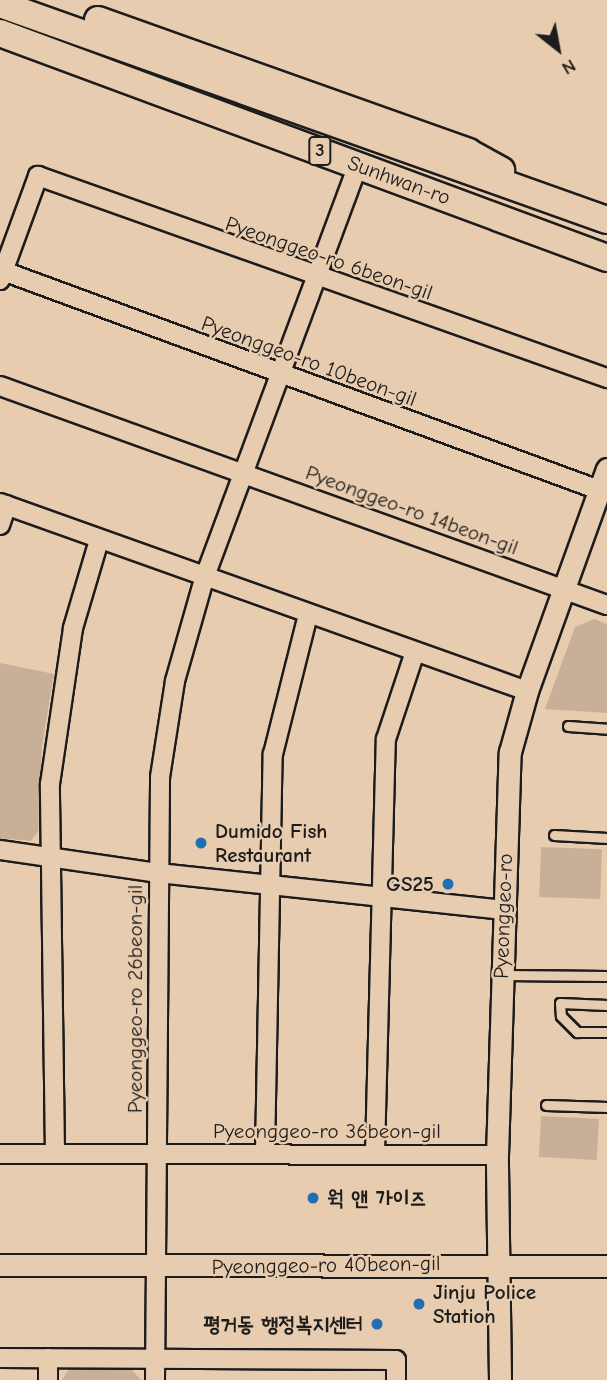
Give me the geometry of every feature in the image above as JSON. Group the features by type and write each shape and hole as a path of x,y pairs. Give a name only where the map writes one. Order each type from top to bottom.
{"main road":[{"name":"3","path":"0,4 41,9"},
{"name":"Sunhwan-ro","path":"41,9 607,220"},
{"name":"Sunhwan-ro","path":"0,33 607,258"},
{"path":"0,52 463,217 551,236 607,272"}],"street":[{"name":"Pyeonggeo-ro 6beon-gil","path":"2,275 38,176 607,379"},
{"path":"0,850 158,873 160,777 174,681 204,579 353,180"},
{"name":"Pyeonggeo-ro 10beon-gil","path":"2,275 603,492"},
{"name":"Pyeonggeo-ro 14beon-gil","path":"0,386 607,605"},
{"name":"Pyeonggeo-ro","path":"500,1380 497,1155 502,910 510,752 527,691 603,492 607,469"},
{"path":"0,525 3,504 204,579 527,691"},
{"path":"55,1154 50,784 58,706 73,628 99,540"},
{"path":"265,1153 273,754 308,615"},
{"path":"376,1152 379,897 386,739 415,652"},
{"name":"Pyeonggeo-ro 26beon-gil","path":"155,1380 158,873 502,910"},
{"name":"Pyeonggeo-ro 36beon-gil","path":"0,1154 376,1152 497,1155"},
{"name":"Pyeonggeo-ro 40beon-gil","path":"0,1265 154,1267 498,1262 607,1266"},
{"path":"0,1358 397,1360 396,1380"},
{"path":"48,1359 48,1380"}],"lane":[{"path":"568,726 607,729"},
{"path":"554,835 607,838"},
{"path":"501,975 607,976"},
{"path":"607,1005 560,1003 561,1016 577,1032 607,1032"},
{"path":"546,1105 607,1107"}],"shaded area":[{"path":"594,619 607,624 607,713 545,709 575,627"},
{"path":"0,663 54,674 42,746 38,832 31,841 0,838"},
{"path":"541,847 602,849 600,899 539,897"},
{"path":"541,1116 599,1119 597,1160 539,1157"},
{"path":"69,1369 132,1370 141,1380 62,1380"}],"place":[{"name":"Dumido Fish Restaurant","path":"201,843"},
{"name":"GS25","path":"448,884"},
{"name":"웍 앤 가이즈","path":"313,1198"},
{"name":"Jinju Police Station","path":"419,1304"},
{"name":"평거동 행정복지센터","path":"377,1324"}]}
